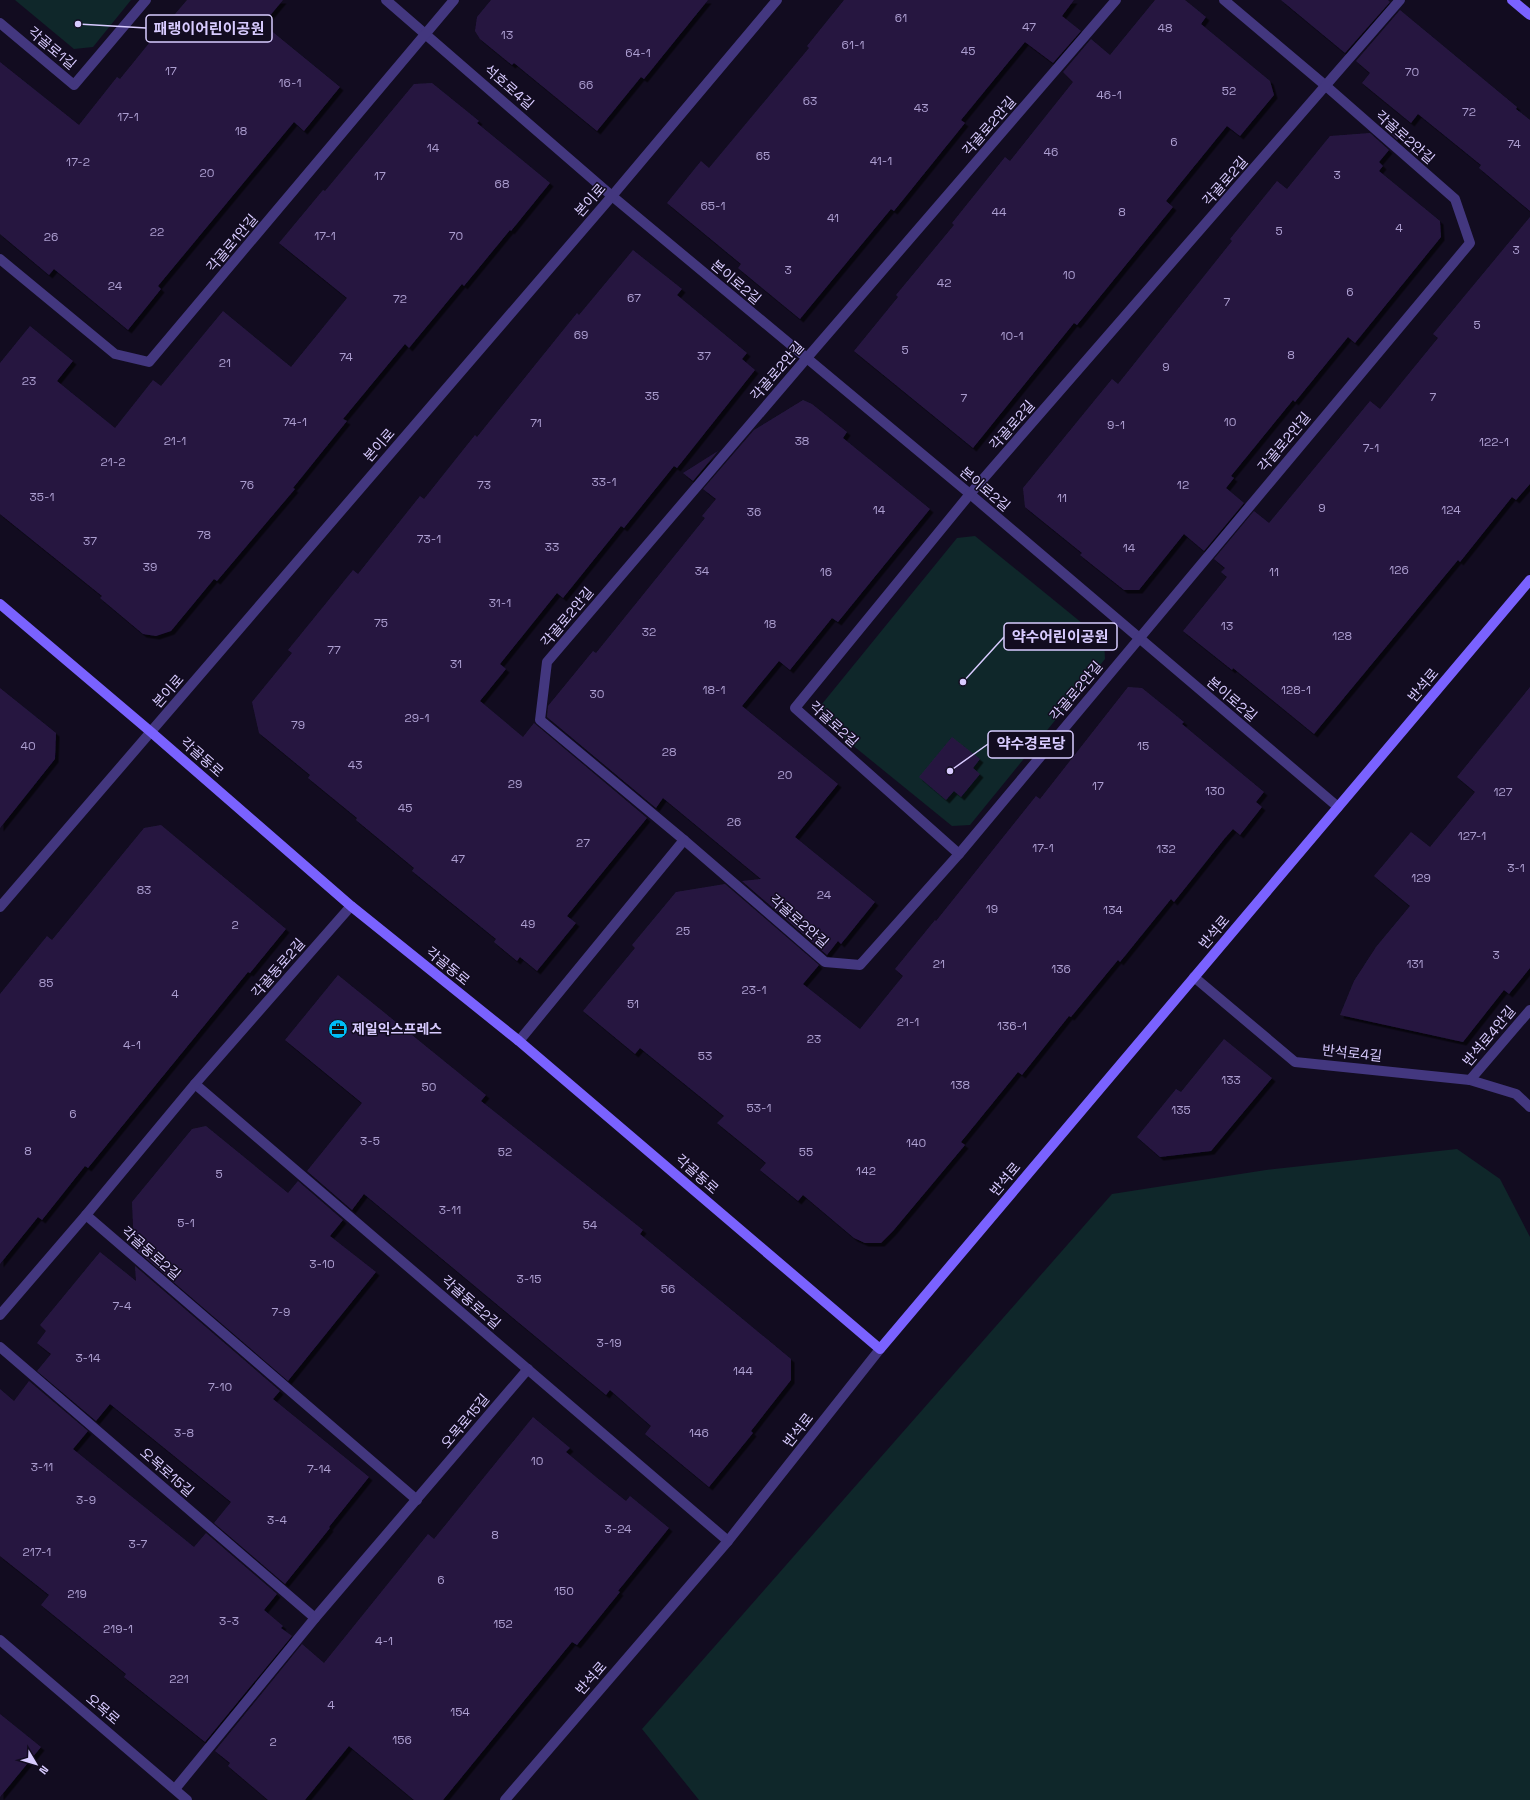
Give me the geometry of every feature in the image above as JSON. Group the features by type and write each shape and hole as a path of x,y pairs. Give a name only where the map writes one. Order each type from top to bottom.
{"street":[{"name":"각골로1길","path":"0,23 74,85 146,0"},
{"name":"석호로4길","path":"386,0 612,196"},
{"name":"각골로1안길","path":"0,259 115,354 149,362 454,0"},
{"name":"본이로","path":"0,907 612,196 778,0"},
{"name":"각골로2안길","path":"1116,0 547,662 540,720 684,840 825,962 860,965 958,854 1470,242 1455,199 1326,86 1224,0"},
{"name":"각골로2길","path":"958,854 795,708 970,494 1400,0"},
{"path":"1512,0 1530,15"},
{"name":"본이로2길","path":"612,196 970,494 1338,807"},
{"name":"반석로","path":"505,1800 728,1541 880,1349 1530,580"},
{"name":"각골동로","path":"0,604 151,732 351,906 519,1041 880,1349"},
{"path":"519,1041 684,840"},
{"name":"각골동로2길","path":"0,1315 86,1215 195,1084 351,906"},
{"name":"반석로4길","path":"1194,977 1295,1062 1470,1080 1516,1094 1530,1108"},
{"name":"반석로4안길","path":"1470,1080 1530,1010"},
{"name":"각골동로2길","path":"195,1084 728,1541"},
{"name":"각골동로2길","path":"86,1215 417,1500"},
{"name":"오목로15길","path":"0,1346 315,1618"},
{"name":"오목로15길","path":"175,1789 315,1618 528,1369"},
{"name":"오목로","path":"0,1640 187,1800"}],"green space":[{"path":"15,0 131,0 93,47 74,49"},
{"path":"975,536 1104,641 1105,659 970,825 952,826 824,722 822,704 957,538"},
{"path":"1457,1149 1500,1179 1530,1237 1530,1800 699,1800 642,1729 1112,1194 1266,1170"}],"building":[{"path":"187,0 283,0 263,24 340,87 304,131 294,122 158,286 161,289 128,330 54,269 49,275 0,234 0,62 79,125 117,77 120,79 163,26 164,27"},
{"path":"491,0 708,0 644,79 641,77 597,131 514,63 512,65 480,39 475,31 477,17"},
{"path":"844,0 1074,0 1062,16 1081,31 1053,63 1025,42 961,120 965,123 894,211 891,209 800,319 738,268 741,264 667,203 701,161 709,168 809,48 807,46"},
{"path":"1155,0 1185,0 1206,17 1201,24 1270,81 1274,95 1240,136 1227,126 1166,201 1173,207 1077,325 1074,323 973,448 854,351 898,297 896,295 954,225 952,223 1005,157 1010,161 1073,82 1063,72 1091,39 1110,55"},
{"path":"1281,0 1388,0 1390,2 1345,53"},
{"path":"1400,10 1517,107 1516,109 1530,120 1530,211 1479,168 1481,165 1418,114 1411,123 1362,83 1370,73 1356,61"},
{"path":"432,83 479,121 477,123 550,183 464,286 462,284 409,348 405,344 343,419 347,421 293,488 295,489 217,581 214,579 171,631 156,636 143,634 100,598 102,596 0,514 0,363 30,326 73,361 57,381 115,428 153,380 161,386 223,311 291,367 347,298 279,243 323,190 325,191 414,84"},
{"path":"1405,130 1397,140 1388,131"},
{"path":"1370,133 1389,150 1379,162 1383,166 1379,171 1440,221 1441,237 1355,343 1348,337 1295,402 1293,400 1231,476 1234,478 1226,488 1244,503 1204,551 1184,534 1139,590 1124,590 1080,555 1082,553 1025,507 1023,488 1112,379 1118,384 1232,241 1230,239 1277,181 1287,189 1330,136"},
{"path":"1530,217 1530,484 1516,500 1512,497 1460,562 1458,560 1314,734 1233,668 1232,670 1183,631 1227,577 1221,572 1225,568 1214,559 1254,511 1269,523 1370,401 1380,409 1438,338 1433,334"},
{"path":"633,250 682,289 677,295 747,353 742,359 755,370 677,468 674,466 624,528 621,526 563,598 557,593 500,664 506,669 480,701 523,737 534,723 647,818 567,916 576,923 537,971 520,957 517,961 494,942 496,939 412,871 414,868 356,820 357,818 308,778 310,775 259,733 252,702 292,653 288,650 353,570 358,574 420,496 424,499 475,435 477,437 577,313 579,315"},
{"path":"803,400 812,404 847,432 843,438 930,509 838,622 832,618 790,670 779,661 742,706 838,784 795,837 875,902 841,944 838,941 827,955 742,881 761,879 663,798 656,808 547,717 548,706 593,651 596,653 705,518 702,516 716,499 703,489 754,430"},
{"path":"718,451 693,481 683,473"},
{"path":"1128,687 1142,688 1184,722 1182,724 1264,792 1256,802 1262,807 1240,835 1233,829 1174,902 1171,899 1120,962 1118,960 1071,1017 1069,1016 1022,1075 1018,1072 961,1142 965,1145 893,1231 881,1243 865,1243 854,1238 803,1195 798,1201 760,1170 766,1163 717,1123 724,1116 640,1048 635,1054 583,1011 635,948 632,945 676,892 725,884 819,965 803,984 860,1029 903,976 895,969 935,920 936,921 1036,796 1040,799"},
{"path":"1530,687 1530,968 1509,994 1504,990 1463,1042 1340,1015 1354,981 1376,947 1410,906 1374,876 1411,832 1430,847 1475,792 1457,777"},
{"path":"0,688 56,733 55,759 0,828"},
{"path":"952,737 980,759 973,768 980,774 961,797 954,791 946,800 919,777"},
{"path":"161,825 286,929 250,973 248,972 88,1168 85,1166 42,1220 38,1217 0,1264 0,994 47,936 52,940 144,828"},
{"path":"338,975 486,1095 481,1101 643,1230 640,1234 791,1359 791,1380 751,1431 753,1433 709,1487 645,1434 651,1426 610,1390 606,1395 364,1194 352,1210 307,1171 362,1103 285,1040"},
{"path":"1224,1039 1272,1078 1211,1151 1160,1157 1137,1137 1176,1089 1181,1092"},
{"path":"206,1126 288,1193 298,1181 343,1220 330,1236 376,1272 288,1381 134,1248 132,1202 192,1129"},
{"path":"100,1252 136,1281 135,1266 280,1391 273,1399 369,1477 285,1584 214,1523 231,1502 110,1404 96,1421 37,1371 51,1354 37,1343 46,1331 40,1325"},
{"path":"29,1381 88,1431 73,1449 194,1547 206,1533 277,1594 264,1610 283,1626 281,1628 292,1636 205,1742 124,1677 126,1674 41,1605 49,1595 0,1556 0,1389 14,1401"},
{"path":"533,1417 570,1448 566,1452 596,1477 626,1501 630,1496 669,1528 577,1645 572,1642 443,1800 414,1800 349,1746 305,1800 268,1800 228,1766 230,1763 215,1751 302,1644 324,1663 428,1534 434,1539"},
{"path":"0,1714 41,1747 0,1797"}],"place":[{"name":"패랭이어린이공원","path":"78,24"},
{"name":"약수어린이공원","path":"963,682"},
{"name":"약수경로당","path":"950,771"},
{"name":"제일익스프레스","path":"338,1029"}]}
